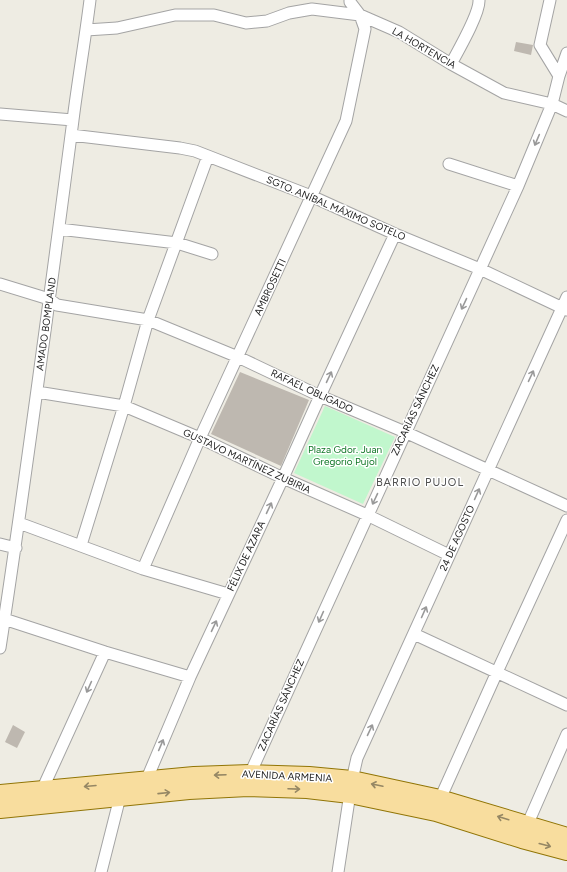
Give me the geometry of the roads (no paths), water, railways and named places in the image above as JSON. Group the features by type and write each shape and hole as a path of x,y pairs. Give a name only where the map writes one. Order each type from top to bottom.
{"main road":[{"name":"AVENIDA ARMENIA","path":"0,808 43,797 146,781 194,776 249,780 307,789 351,787 438,805 525,832 567,851"},
{"name":"AVENIDA ARMENIA","path":"0,794 43,797 120,797 189,790 249,780"},
{"name":"AVENIDA ARMENIA","path":"525,832 567,837"}],"street":[{"name":"AMADO BOMPLAND","path":"0,648 4,619 4,600 16,548 90,0"},
{"name":"AMBROSETTI","path":"143,569 200,438 346,121 365,29 360,14 350,0"},
{"path":"451,64 480,4 479,0"},
{"path":"550,0 540,45 559,76"},
{"name":"LA HORTENCIA","path":"86,30 117,28 175,15 214,15 246,23 267,21 289,13 312,9 360,14 399,32 451,64 504,93 552,104 567,112"},
{"name":"ZACARÍAS SÁNCHEZ","path":"249,780 367,515 518,186 552,104 559,76 567,54"},
{"path":"0,114 73,120"},
{"name":"SGTO. ANÍBAL MÁXIMO SOTELO","path":"71,135 195,151 311,196 395,234 480,269 565,309"},
{"path":"81,545 124,406 148,320 208,156"},
{"path":"449,164 518,186"},
{"path":"59,229 177,243 212,254"},
{"name":"FÉLIX DE AZARA","path":"146,781 190,677 395,234"},
{"path":"0,284 49,299"},
{"name":"24 DE AGOSTO","path":"338,872 357,758 488,471 565,309 567,297"},
{"name":"RAFAEL OBLIGADO","path":"49,299 56,305 148,320 238,357 320,396 405,432 567,506"},
{"name":"GUSTAVO MARTÍNEZ ZUBIRIA","path":"37,392 124,406 200,438 450,555"},
{"path":"438,805 567,520"},
{"path":"19,523 143,569 228,594"},
{"path":"0,544 16,548"},
{"path":"4,619 105,652 190,677"},
{"path":"414,634 567,705"},
{"path":"43,797 105,652"},
{"path":"525,832 567,734"},
{"path":"101,872 120,797 146,781"}],"district":[{"name":"BARRIO PUJOL","path":"420,482"}],"park label":[{"name":"Plaza Gdor. Juan Gregorio Pujol","path":"345,454"}]}
